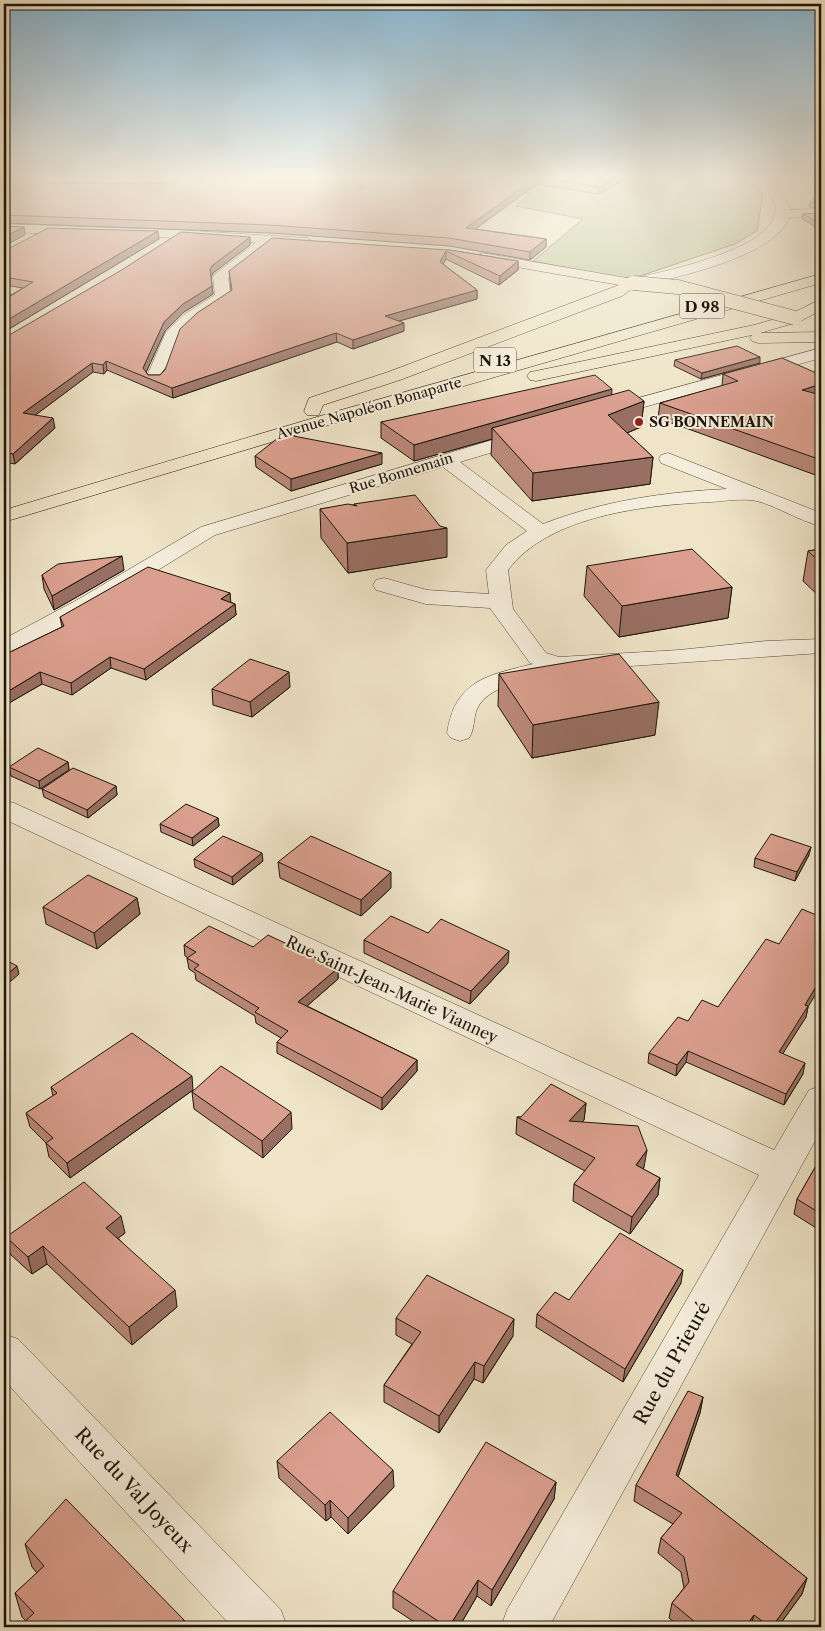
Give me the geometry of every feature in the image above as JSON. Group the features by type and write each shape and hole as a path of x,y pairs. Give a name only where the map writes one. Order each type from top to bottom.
{"main road":[{"name":"D 98","path":"467,255 633,283 678,287 821,324"},
{"name":"Avenue Napoléon Bonaparte","path":"4,500 821,267"},
{"name":"Avenue Napoléon Bonaparte","path":"4,516 428,390 821,278"},
{"name":"D 98","path":"633,283 664,295 821,337"},
{"path":"313,411 315,402 394,376 618,293 633,283"},
{"path":"428,390 479,387 704,341 795,318 821,304"},
{"path":"704,341 821,337"}],"street":[{"path":"155,378 172,335 191,317 224,297 220,277 253,252"},
{"path":"633,283 737,252"},
{"path":"587,418 821,353"},
{"name":"Rue Bonnemain","path":"4,648 85,605 208,531 540,431"},
{"path":"668,459 821,520"},
{"path":"446,460 542,533"},
{"path":"558,664 538,658 502,610 497,570 506,557 526,540 606,510 697,496 758,495"},
{"path":"384,585 426,597 501,602"},
{"path":"460,733 463,712 475,694 500,682 558,664 679,658 766,648 821,646"},
{"name":"Rue Saint-Jean-Marie Vianney","path":"4,809 780,1170"},
{"name":"Rue du Prieuré","path":"524,1627 821,1099"},
{"name":"Rue du Val Joyeux","path":"4,1352 264,1627"}],"green space":[{"path":"544,252 711,252 640,276 619,278 533,261"}],"building":[{"path":"4,252 122,252 4,322 4,300 33,282 4,277"},
{"path":"150,252 230,252 210,269 212,286 183,304 164,322 143,368 148,375 160,375 165,370 180,329 197,313 232,290 229,271 254,252 445,252 440,262 477,290 385,316 404,323 353,340 336,333 172,388 106,361 103,365 92,363 23,413 53,418 13,454 4,452 4,338"},
{"path":"448,252 462,252 518,261 500,276"},
{"path":"737,346 760,357 702,373 675,360"},
{"path":"782,358 821,375 821,384 802,390 821,395 821,460 660,403 738,381 723,374"},
{"path":"595,375 612,389 414,445 381,422"},
{"path":"629,390 644,401 608,415 653,457 533,473 492,428"},
{"path":"283,434 382,453 291,479 255,456"},
{"path":"415,495 440,526 447,528 347,543 320,509 348,504 357,506 354,504"},
{"path":"692,549 732,587 622,606 587,566"},
{"path":"821,549 821,563 808,551"},
{"path":"122,556 52,596 42,575 58,564"},
{"path":"148,567 230,593 221,599 235,604 144,669 110,657 71,683 40,672 7,692 4,691 4,655 64,626 60,617"},
{"path":"619,654 659,702 533,725 499,674"},
{"path":"250,659 289,672 250,702 212,689"},
{"path":"38,748 68,762 39,781 9,767"},
{"path":"73,768 116,786 87,810 42,789"},
{"path":"186,804 218,818 192,838 160,824"},
{"path":"771,834 811,847 797,872 755,858"},
{"path":"223,836 262,853 232,877 194,859"},
{"path":"311,836 391,872 361,900 278,862"},
{"path":"88,875 137,898 94,933 43,907"},
{"path":"802,909 821,917 821,978 805,1005 808,1006 779,1052 805,1063 786,1094 688,1051 677,1065 649,1053 678,1017 688,1021 702,1000 718,1007 766,939 779,944"},
{"path":"391,916 428,933 441,919 509,951 471,991 364,940"},
{"path":"209,926 253,947 268,935 338,968 298,1002 417,1060 382,1098 277,1042 288,1031 255,1012 259,1008 194,969 199,965 187,958 196,952 184,945"},
{"path":"4,959 17,966 4,977"},
{"path":"132,1033 192,1076 67,1163 46,1143 53,1138 26,1113 57,1093 51,1087"},
{"path":"221,1066 291,1112 262,1141 192,1092"},
{"path":"551,1084 586,1103 569,1121 638,1126 647,1150 636,1165 660,1178 632,1217 574,1184 595,1158 517,1117 521,1117"},
{"path":"821,1157 821,1214 797,1199"},
{"path":"84,1182 121,1216 106,1228 175,1290 129,1327 43,1246 28,1257 6,1237"},
{"path":"620,1233 683,1270 625,1369 537,1314 555,1292 569,1300"},
{"path":"427,1275 514,1319 484,1366 475,1362 439,1416 384,1385 421,1332 396,1318"},
{"path":"688,1391 703,1397 676,1475 807,1578 772,1627 754,1615 745,1627 701,1627 672,1603 689,1582 684,1557 661,1538 682,1513 636,1485"},
{"path":"330,1412 393,1470 348,1518 330,1500 325,1505 277,1461"},
{"path":"486,1442 556,1482 492,1590 478,1580 449,1627 447,1627 393,1591"},
{"path":"66,1499 184,1620 181,1627 19,1627 34,1613 15,1593 44,1566 25,1544"}],"place":[{"name":"SG BONNEMAIN","path":"639,422"}]}
